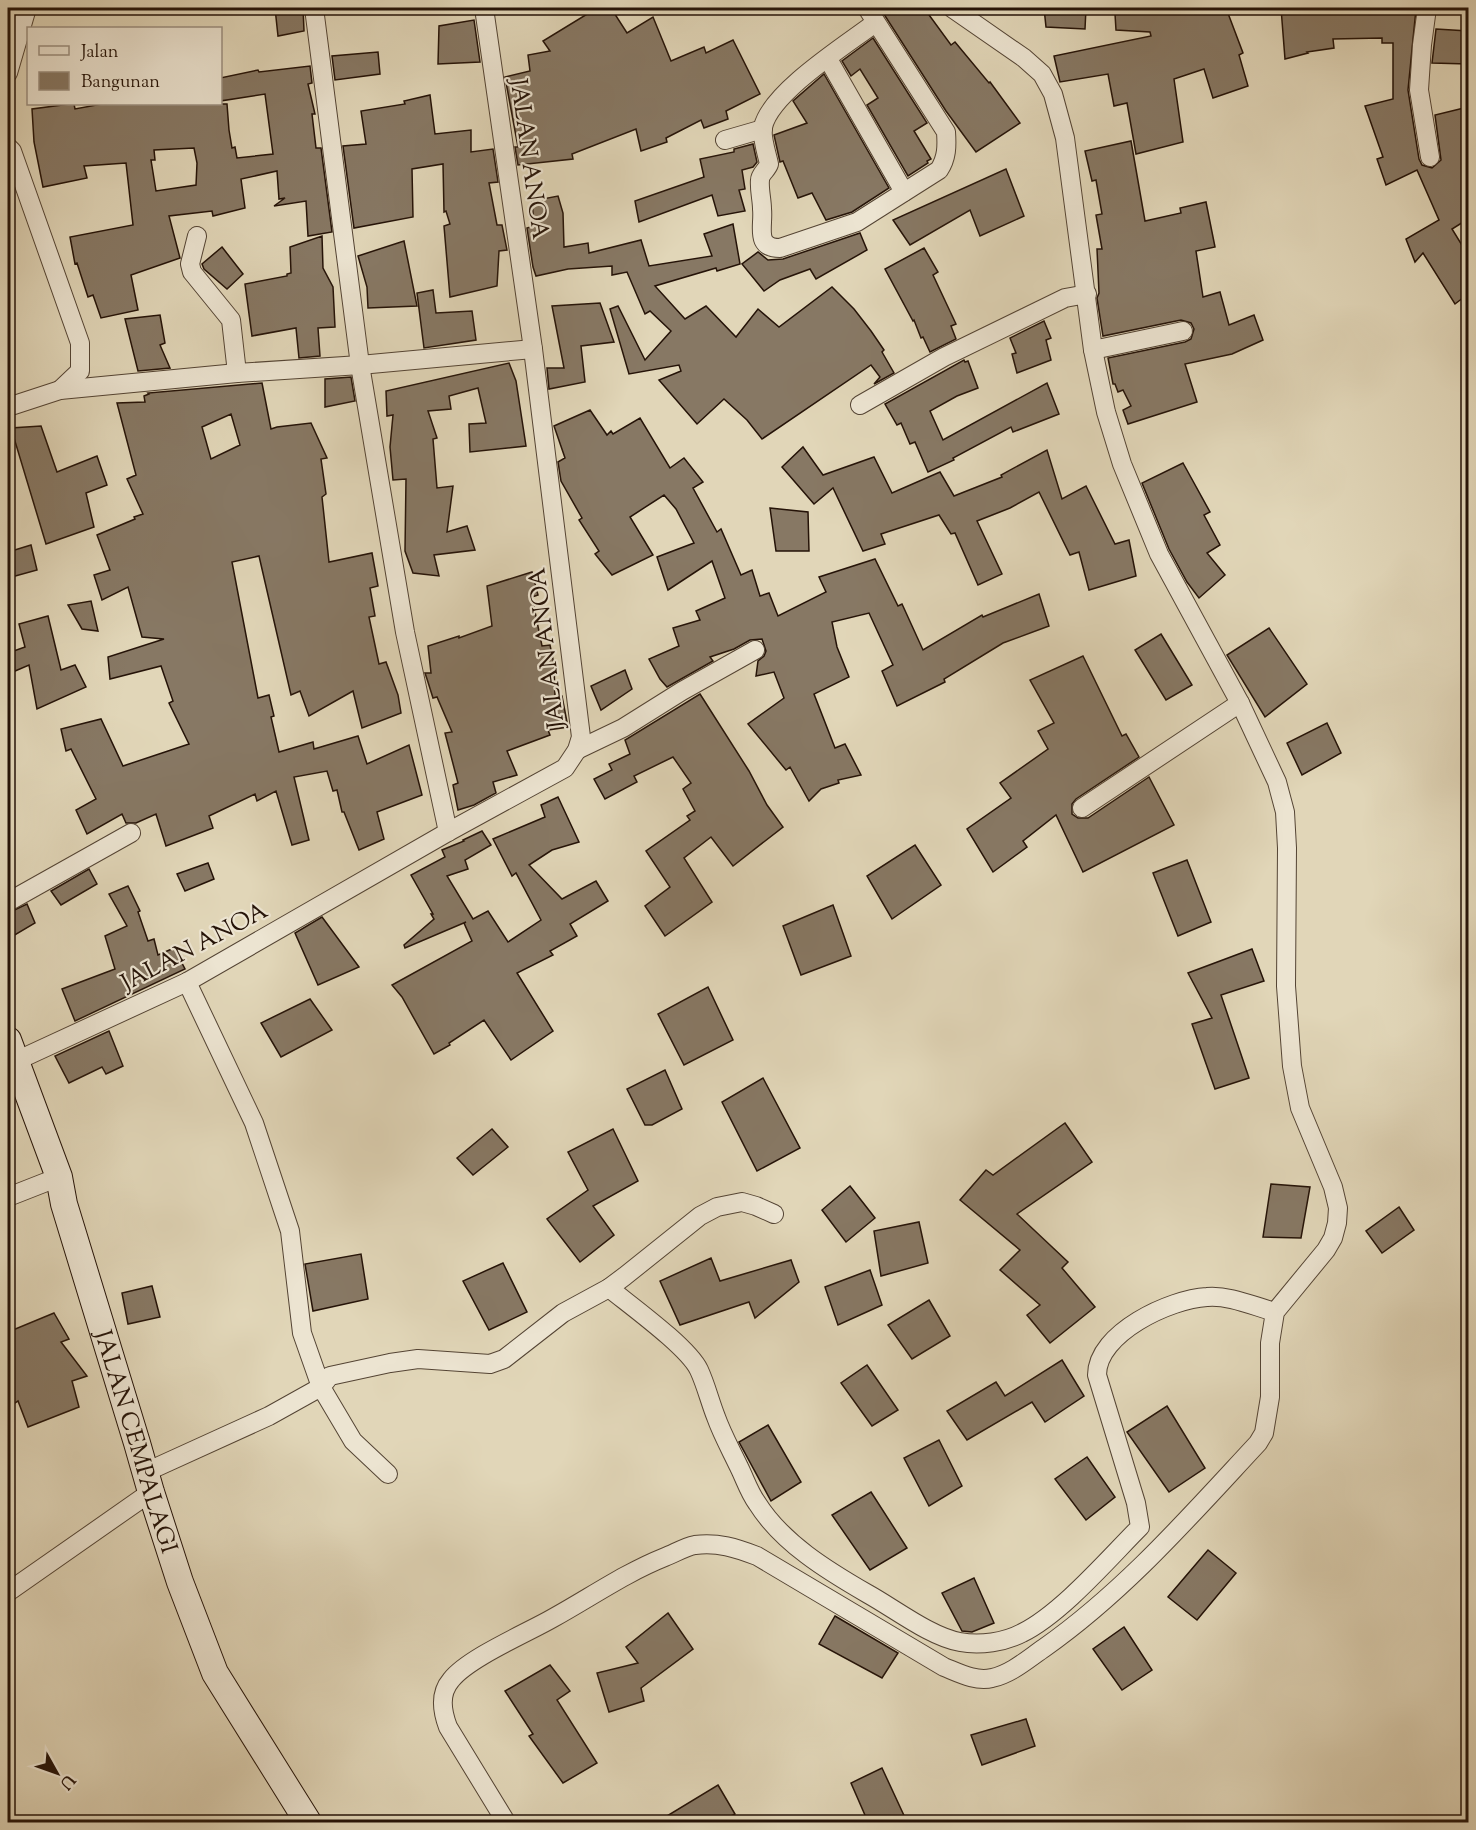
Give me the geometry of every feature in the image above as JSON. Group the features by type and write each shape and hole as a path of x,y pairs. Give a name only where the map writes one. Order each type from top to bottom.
{"street":[{"path":"8,73 27,8"},
{"path":"314,8 360,365 405,632 448,832"},
{"name":"JALAN ANOA","path":"12,1051 187,982 448,832 565,768 578,750 581,737 533,349 484,8"},
{"path":"506,1822 448,1728 443,1715 442,1701 450,1681 457,1673 488,1653 568,1610 621,1577 692,1546 730,1545 757,1556 944,1667 984,1680 994,1678 1022,1664 1077,1625 1165,1544 1258,1443 1264,1433 1270,1398 1270,1342 1275,1312 1326,1250 1333,1238 1337,1223 1338,1208 1333,1187 1300,1108 1292,1066 1287,986 1287,849 1285,812 1277,782 1240,704 1159,555 1122,464 1106,412 1078,295 1065,138 1053,94 1042,74 1024,57 952,8"},
{"path":"1427,8 1419,90 1430,157"},
{"path":"871,15 946,132 947,147 939,170 857,222 780,248 771,248 765,244 762,237 763,213 759,179 769,164 763,129 770,113 789,89 828,59 871,15"},
{"path":"828,59 904,192"},
{"path":"725,140 763,129"},
{"path":"8,147 12,151 80,343 80,371 60,390"},
{"path":"197,236 190,264 192,272 231,320 237,373"},
{"path":"860,405 944,357 1078,295"},
{"path":"1093,350 1183,331"},
{"path":"8,407 60,390 533,349"},
{"path":"578,750 623,728 682,691 755,650"},
{"path":"1082,808 1240,704"},
{"path":"8,902 131,833"},
{"path":"187,982 254,1123 290,1231 302,1333 321,1387 353,1441 388,1474"},
{"name":"JALAN CEMPALAGI","path":"12,1051 59,1177 64,1204 180,1582 215,1673 308,1822"},
{"path":"8,1197 59,1177"},
{"path":"8,1592 148,1482 321,1387 330,1376 418,1359 490,1364 504,1359 563,1313 609,1288 700,1216 717,1208 742,1202 774,1214"},
{"path":"609,1288 693,1361 699,1370 717,1420 756,1502 782,1533 822,1566 860,1590 928,1630 960,1642 995,1643 1022,1633 1058,1606 1140,1527 1136,1503 1097,1375 1097,1363 1113,1341 1141,1317 1192,1299 1223,1297 1275,1312"}],"building":[{"path":"275,8 303,8 304,31 278,36"},
{"path":"597,8 611,8 627,33 653,17 671,61 704,47 706,53 733,40 760,94 726,111 728,119 704,128 701,120 666,138 667,142 641,151 636,129 572,154 573,159 518,165 515,147 518,147 505,77 530,71 528,55 550,51 543,41"},
{"path":"880,8 924,8 951,45 955,42 990,82 1020,123 976,152 946,111"},
{"path":"1044,8 1086,8 1085,29 1046,27"},
{"path":"1137,8 1226,8 1243,53 1239,55 1248,86 1213,98 1204,69 1174,79 1183,142 1136,154 1127,103 1114,106 1108,74 1060,82 1054,56 1151,36 1150,32 1116,30 1115,14 1137,13"},
{"path":"1281,8 1416,9 1408,90 1419,159 1422,165 1432,168 1441,160 1435,115 1468,107 1468,219 1452,229 1468,255 1468,294 1455,304 1423,253 1415,262 1406,239 1439,220 1417,170 1386,185 1377,159 1383,157 1365,106 1393,99 1393,43 1382,43 1382,38 1333,39 1334,48 1307,52 1285,59"},
{"path":"474,20 480,62 438,64 439,26"},
{"path":"1436,29 1468,31 1468,64 1432,63"},
{"path":"873,38 927,123 914,131 931,159 908,176 867,105 878,98 860,69 851,76 842,61"},
{"path":"378,52 380,74 335,80 332,56"},
{"path":"310,66 312,83 308,84 315,114 312,114 316,148 321,148 332,232 308,236 306,201 274,206 285,198 279,199 277,171 241,179 245,208 213,216 212,211 169,216 180,258 131,275 138,310 101,318 93,295 88,297 77,263 75,264 70,237 133,225 126,163 84,166 87,178 43,187 34,142 32,109 62,105 74,105 75,109 97,105 227,104 232,148 235,147 237,158 273,154 265,94 222,101 222,78 258,70 259,72","holes":["194,148 197,163 196,185 156,191 151,160 155,160 154,150"]},
{"path":"824,74 889,188 852,212 826,220 812,193 798,198 783,161 780,162 774,135 807,123 793,101"},
{"path":"430,95 435,134 471,130 471,152 493,149 498,182 489,183 497,225 502,225 507,250 499,251 497,286 450,297 444,226 450,224 446,211 444,212 443,164 412,169 413,217 354,228 343,146 366,144 361,111 405,104 404,101"},
{"path":"1131,141 1145,221 1181,213 1180,208 1206,202 1215,247 1196,251 1203,297 1220,292 1229,325 1254,315 1263,340 1232,354 1185,364 1197,402 1128,424 1123,410 1131,406 1123,390 1118,392 1113,384 1108,358 1185,342 1191,339 1194,329 1191,323 1181,320 1103,336 1097,298 1099,293 1097,249 1102,249 1096,215 1102,214 1096,180 1092,181 1085,151"},
{"path":"753,144 757,162 753,167 742,170 745,189 739,190 745,211 718,216 712,195 639,222 635,201 704,177 700,159 734,152 734,149"},
{"path":"1006,169 1024,216 980,236 970,210 910,245 893,220"},
{"path":"558,196 563,213 564,247 588,243 589,253 641,240 649,266 712,256 704,234 733,224 740,264 717,271 716,268 655,286 685,319 706,306 736,337 758,309 779,327 832,287 854,309 871,331 884,350 882,352 894,373 874,384 880,377 871,365 762,439 747,420 724,399 697,424 659,380 681,371 679,365 629,374 610,309 618,306 645,360 671,331 650,311 645,314 627,272 612,275 612,266 568,269 536,276 527,228 534,226 532,201"},
{"path":"860,233 867,250 816,279 810,269 780,280 764,291 742,264 758,252 768,260 783,259"},
{"path":"322,236 323,268 333,287 335,327 318,328 320,356 299,358 296,328 252,336 245,284 287,276 291,273 290,247"},
{"path":"404,241 417,306 368,308 367,287 358,256"},
{"path":"222,247 243,274 227,289 204,269 202,264"},
{"path":"924,248 938,272 933,275 956,324 951,326 956,339 930,352 885,269"},
{"path":"433,290 436,313 472,311 476,340 424,348 417,293"},
{"path":"600,303 614,342 581,346 585,382 549,389 547,368 564,368 552,306"},
{"path":"160,315 165,343 160,345 170,368 138,371 125,319"},
{"path":"1044,321 1051,338 1046,340 1051,360 1017,373 1012,354 1016,353 1010,338"},
{"path":"964,360 968,361 978,388 957,396 930,411 943,440 1047,383 1059,414 1013,432 1011,427 953,458 954,460 928,472 915,442 910,444 901,423 897,425 885,404"},
{"path":"509,363 516,381 526,446 470,452 469,424 486,423 478,388 449,396 451,409 428,411 437,438 433,439 437,488 453,486 447,532 467,526 475,550 434,555 439,576 413,573 405,551 406,479 393,480 390,447 393,415 387,416 386,391"},
{"path":"351,377 355,401 325,407 325,379"},
{"path":"262,383 271,429 311,423 327,458 321,459 326,494 322,497 329,562 372,553 378,586 370,588 375,616 369,617 379,664 386,662 398,695 401,713 362,728 353,691 309,716 300,691 291,695 259,556 232,562 258,698 269,695 274,716 271,717 279,752 313,742 314,749 358,736 367,764 409,745 422,795 377,812 384,839 359,850 344,812 342,812 337,790 333,791 327,771 294,777 309,840 292,845 276,791 257,801 255,794 209,816 213,828 166,846 156,814 136,823 126,823 122,814 87,834 76,810 96,799 71,749 66,751 61,729 101,719 123,766 189,744 169,703 173,701 161,666 110,679 108,657 164,639 142,637 128,587 102,600 94,575 110,570 97,535 143,514 127,479 136,475 117,403 145,402 144,396 148,393","holes":["231,414 240,445 211,459 202,427"]},
{"path":"590,410 607,435 611,431 613,434 640,418 670,468 684,458 703,482 693,488 717,532 721,529 741,575 752,570 760,596 769,593 778,616 826,592 819,577 875,559 898,606 902,604 923,650 982,615 983,617 1039,594 1049,626 1003,643 944,679 945,682 897,706 882,671 893,665 869,613 832,622 837,647 849,677 814,694 835,748 845,744 861,775 838,780 839,783 821,789 809,801 790,767 786,770 748,724 784,698 774,672 756,676 758,661 766,651 762,639 750,640 734,649 710,657 713,661 667,687 660,679 649,659 679,646 673,628 700,620 696,611 725,598 712,561 668,590 657,557 694,543 676,509 664,495 630,517 653,555 612,575 595,554 599,551 579,520 582,518 561,481 558,462 565,458 554,426"},
{"path":"41,426 57,472 97,456 107,485 86,493 94,527 46,544 11,428"},
{"path":"803,447 823,475 874,457 892,493 940,472 954,496 1002,477 1001,475 1047,450 1062,499 1086,486 1115,544 1129,540 1136,576 1089,590 1079,552 1070,555 1039,492 1010,508 977,521 1002,574 978,585 955,533 951,534 939,515 881,534 885,544 863,551 833,488 814,504 782,467"},
{"path":"1183,463 1210,512 1204,515 1220,545 1207,553 1225,575 1199,598 1187,582 1169,549 1142,483"},
{"path":"770,508 808,512 809,551 776,551"},
{"path":"31,545 37,570 8,578 8,552"},
{"path":"532,572 538,595 532,597 542,646 550,645 554,664 555,697 562,696 568,727 548,730 550,735 507,751 517,775 493,782 496,793 474,805 458,810 453,785 458,783 445,733 452,732 437,697 433,698 425,673 431,673 428,646 492,626 487,586"},
{"path":"91,601 98,631 82,629 68,605"},
{"path":"48,616 61,670 75,665 86,687 37,709 29,665 8,674 8,653 25,647 19,624"},
{"path":"1269,628 1307,684 1265,717 1227,655"},
{"path":"1161,634 1192,685 1166,700 1135,650"},
{"path":"1083,656 1122,736 1126,734 1139,757 1076,799 1072,804 1072,814 1078,818 1088,818 1149,777 1174,825 1083,872 1056,815 1023,841 1027,847 993,872 967,829 1011,798 1000,783 1048,749 1038,731 1054,723 1030,680"},
{"path":"625,670 632,689 601,710 591,686"},
{"path":"700,694 749,771 767,805 783,827 733,866 711,837 684,858 712,902 665,936 645,906 670,887 646,851 690,820 687,816 695,811 683,789 691,783 673,757 634,776 637,782 605,799 594,779 612,770 609,764 630,754 625,740"},
{"path":"1327,723 1341,753 1302,775 1287,743"},
{"path":"558,797 579,842 552,850 529,865 562,899 596,881 608,901 570,924 577,936 550,951 553,955 517,973 553,1031 511,1060 484,1020 434,1054 402,997 392,985 472,941 464,923 466,922 405,948 404,945 434,919 411,875 445,857 442,850 482,831 491,845 465,860 468,869 447,876 473,919 488,911 508,942 541,920 516,873 512,876 493,839 545,817 541,805"},
{"path":"915,845 941,885 892,919 867,876"},
{"path":"1187,860 1211,922 1178,936 1153,873"},
{"path":"208,863 214,879 185,891 177,874"},
{"path":"89,869 97,884 61,905 51,891"},
{"path":"128,886 140,911 138,912 148,941 154,939 158,955 174,948 185,969 75,1021 62,989 115,969 105,936 127,926 109,894"},
{"path":"27,904 35,923 8,939 8,913"},
{"path":"833,905 851,956 801,975 783,926"},
{"path":"322,917 359,967 318,985 295,933"},
{"path":"1252,949 1264,981 1221,995 1249,1078 1215,1089 1192,1024 1212,1018 1188,973"},
{"path":"708,987 733,1040 684,1065 658,1014"},
{"path":"310,999 332,1030 281,1057 261,1023"},
{"path":"109,1031 123,1066 106,1074 102,1067 69,1083 55,1056"},
{"path":"665,1070 682,1109 652,1125 645,1125 627,1089"},
{"path":"763,1078 800,1148 757,1171 722,1102"},
{"path":"1065,1123 1092,1162 1017,1214 1068,1262 1062,1268 1095,1307 1050,1343 1027,1315 1040,1305 1000,1270 1020,1250 960,1200 986,1170 993,1175"},
{"path":"492,1129 508,1147 473,1175 457,1158"},
{"path":"613,1129 638,1181 593,1206 614,1235 580,1262 547,1219 588,1190 568,1152"},
{"path":"1271,1184 1310,1187 1301,1238 1263,1237"},
{"path":"850,1186 875,1218 846,1242 822,1210"},
{"path":"1399,1207 1414,1230 1382,1253 1366,1231"},
{"path":"919,1222 928,1263 881,1276 874,1231"},
{"path":"361,1254 368,1299 313,1311 305,1264"},
{"path":"711,1258 720,1281 791,1260 799,1282 755,1318 749,1302 680,1325 660,1281"},
{"path":"503,1263 527,1312 489,1330 463,1281"},
{"path":"870,1270 882,1305 838,1325 825,1287"},
{"path":"152,1286 160,1317 128,1324 122,1293"},
{"path":"929,1300 950,1336 912,1359 888,1325"},
{"path":"54,1313 69,1339 61,1342 87,1376 72,1381 79,1407 28,1427 18,1401 8,1408 8,1332"},
{"path":"1062,1360 1084,1396 1045,1422 1032,1402 967,1440 947,1411 996,1382 1005,1396"},
{"path":"867,1365 898,1410 872,1426 841,1383"},
{"path":"1167,1406 1205,1468 1169,1492 1127,1432"},
{"path":"768,1425 801,1482 771,1501 739,1442"},
{"path":"939,1440 962,1486 929,1506 904,1458"},
{"path":"1087,1457 1115,1497 1086,1520 1055,1479"},
{"path":"871,1492 907,1548 870,1570 832,1515"},
{"path":"1208,1550 1236,1573 1197,1620 1168,1597"},
{"path":"974,1578 994,1623 972,1632 962,1631 942,1593"},
{"path":"668,1613 693,1649 641,1688 644,1701 609,1712 597,1673 638,1663 626,1647"},
{"path":"835,1616 898,1653 882,1678 819,1644"},
{"path":"1124,1627 1152,1670 1122,1690 1093,1649"},
{"path":"550,1665 570,1691 557,1700 597,1763 563,1783 529,1736 533,1734 505,1691"},
{"path":"1026,1719 1035,1746 982,1765 971,1735"},
{"path":"882,1768 907,1822 868,1822 851,1783"},
{"path":"718,1785 735,1814 720,1822 657,1822"}]}
